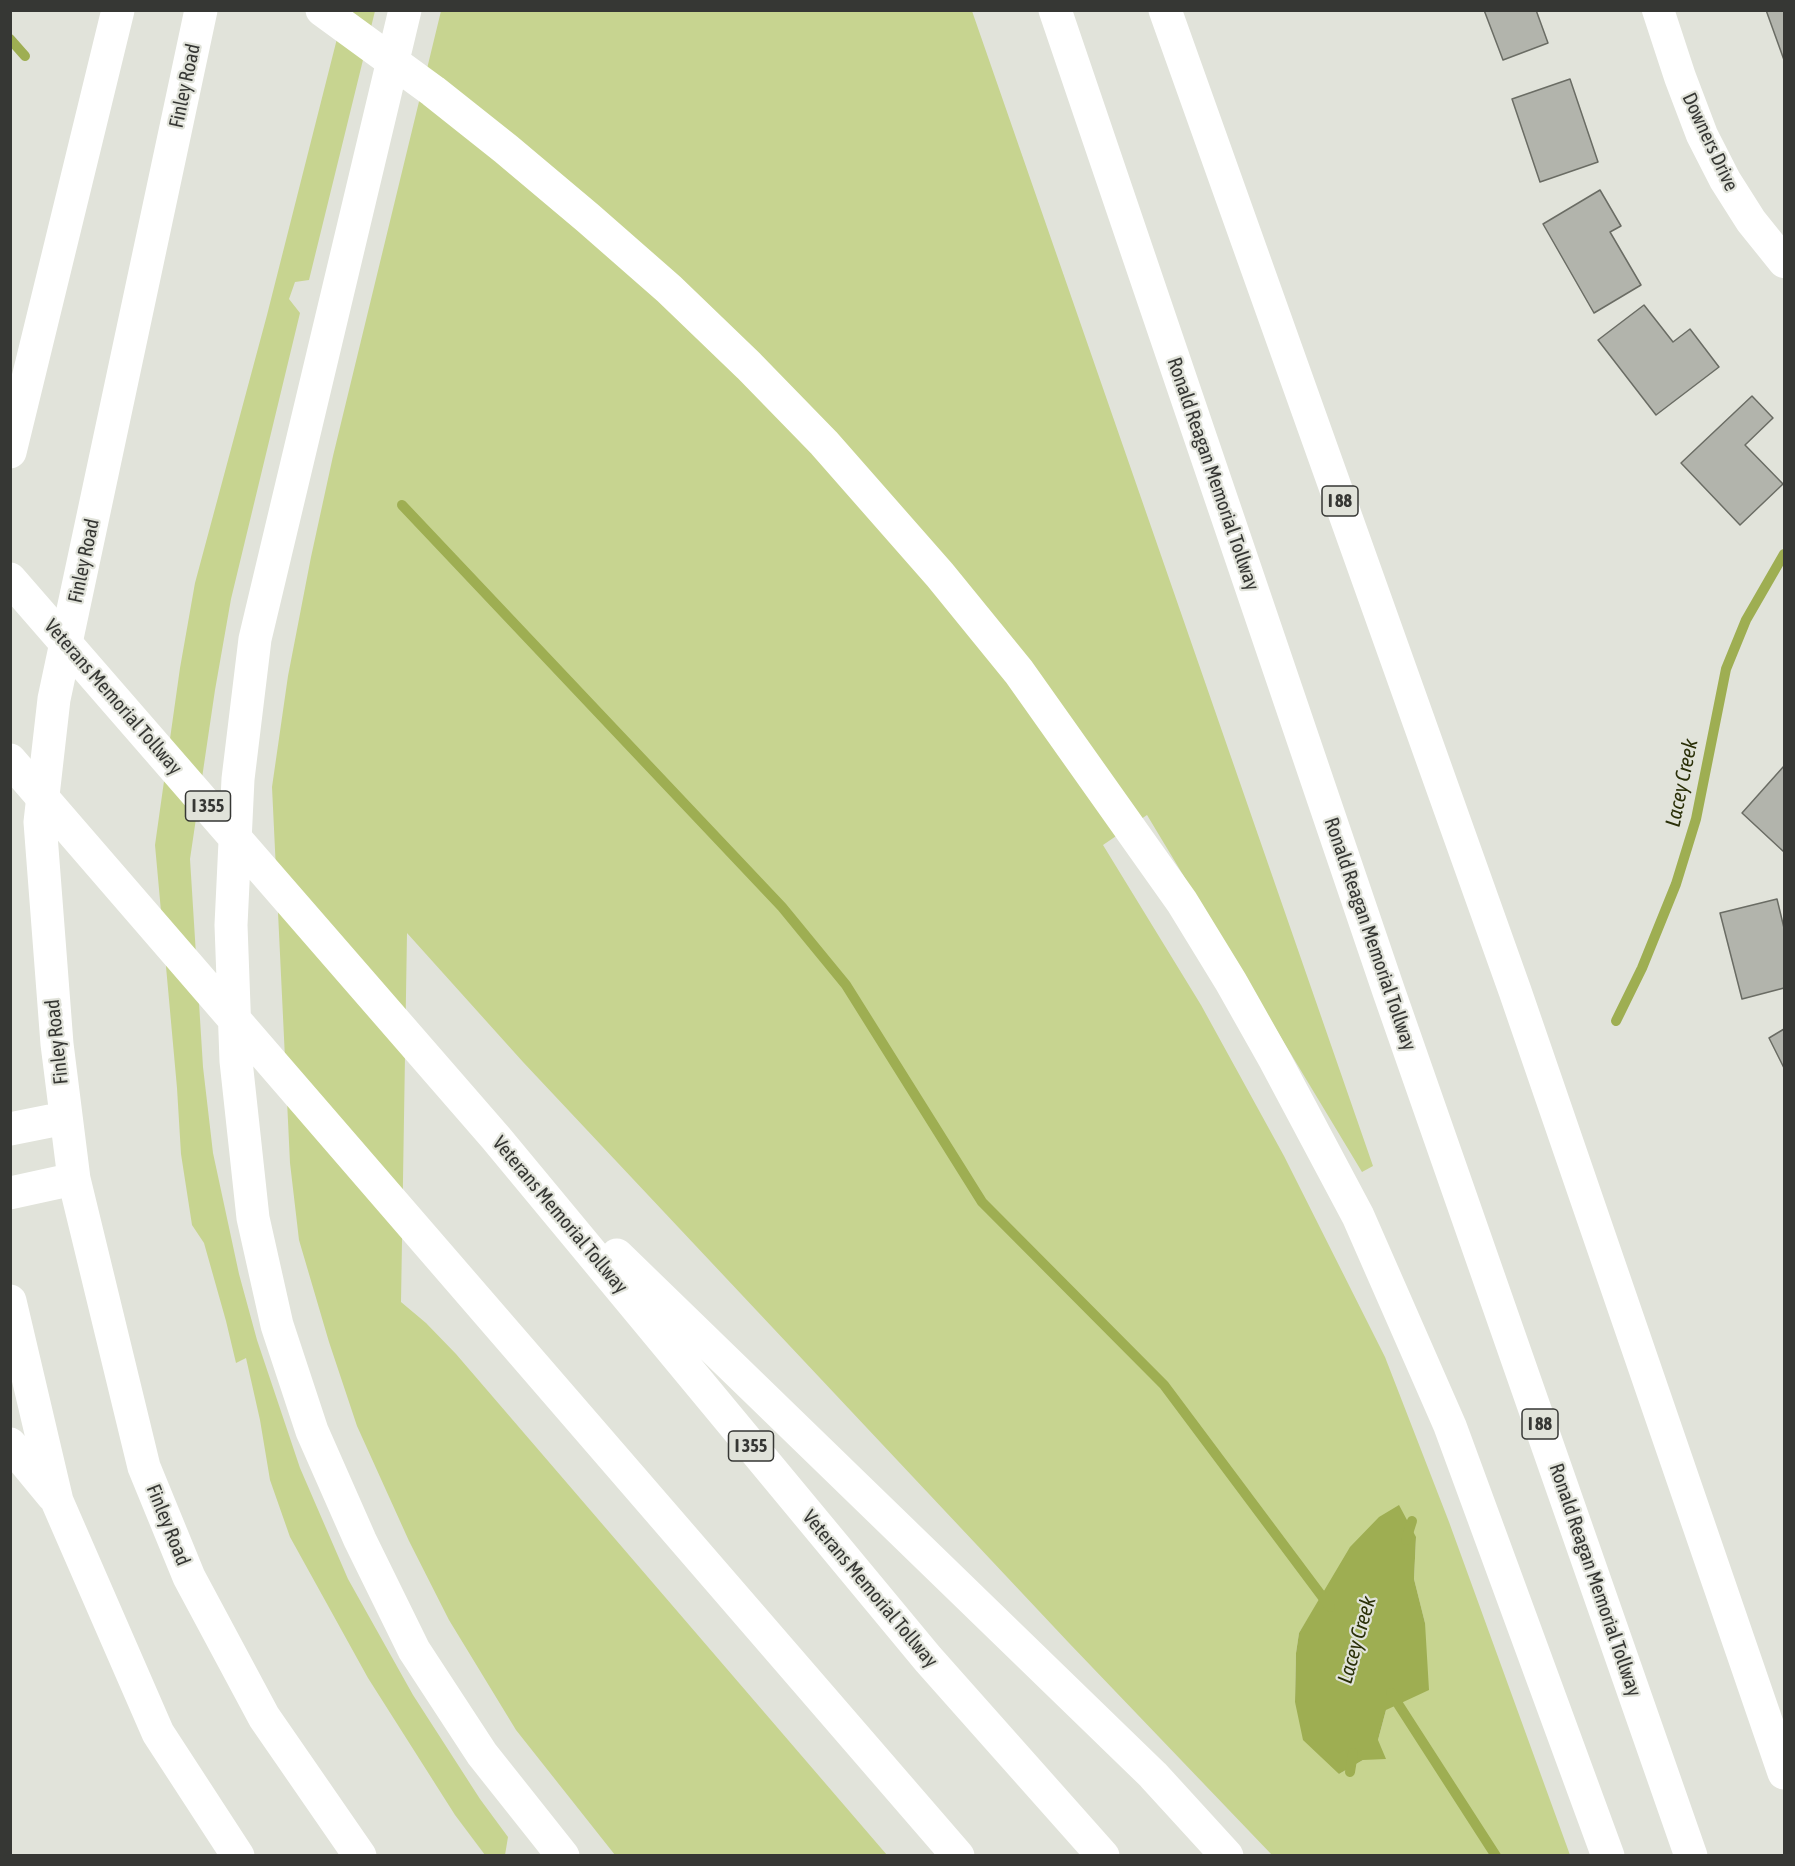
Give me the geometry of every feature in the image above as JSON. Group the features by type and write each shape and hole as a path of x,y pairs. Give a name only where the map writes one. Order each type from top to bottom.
{"main road":[{"path":"10,452 118,10"},
{"name":"Finley Road","path":"201,10 54,699 40,822 55,1021 74,1179 144,1467 189,1577 264,1717 360,1856"},
{"path":"322,10 433,91 588,218 669,290 832,451 940,574 1019,672 1182,902 1275,1060 1358,1216 1450,1426 1608,1856"},
{"path":"405,10 255,639 238,778 233,880 231,925 236,1061 253,1218 277,1325 312,1431 360,1540 414,1650 482,1754 563,1856"},
{"name":"Ronald Reagan Memorial Tollway","path":"1054,10 1389,992 1691,1856"},
{"name":"I 88","path":"1165,10 1515,991 1785,1773"},
{"name":"Veterans Memorial Tollway","path":"10,579 496,1138 928,1659 1103,1856"},
{"path":"10,760 958,1856"},
{"path":"10,1129 65,1118"},
{"path":"496,1138 1144,1766 1227,1856"},
{"path":"10,1193 74,1179"},
{"path":"10,1301 57,1502 158,1733 237,1856"},
{"path":"10,1444 57,1502"}],"street":[{"name":"Downers Drive","path":"1658,10 1702,135 1725,180 1751,221 1785,262"}],"shaded area":[{"path":"344,11 375,11 309,280 295,282 289,299 300,313 231,599 190,859 203,1067 213,1153 239,1274 257,1340 300,1468 348,1579 413,1695 480,1799 508,1837 505,1855 485,1855 455,1815 368,1678 290,1537 270,1480 246,1358 236,1363 204,1243 192,1225 181,1154 155,845 180,668 195,583 267,315"},
{"path":"441,11 972,11 1373,1166 1362,1172 1147,815 1103,845 1201,1005 1284,1156 1385,1357 1449,1522 1570,1855 1272,1855 1069,1643 523,1062 407,933 401,1302 426,1323 456,1354 887,1855 615,1855 516,1730 449,1620 409,1541 357,1426 299,1240 290,1163 272,787 288,676 333,456","holes":["1416,1537 1414,1579 1425,1623 1386,1710 1378,1740 1363,1760 1339,1774 1295,1702 1296,1653 1299,1633 1325,1592"]}],"water":[{"path":"1399,1505 1416,1537 1414,1579 1425,1623 1429,1690 1386,1710 1378,1740 1386,1759 1363,1760 1339,1774 1303,1740 1295,1702 1296,1653 1299,1633 1350,1547 1379,1517"}],"building":[{"path":"1484,10 1536,10 1548,43 1503,60"},
{"path":"1766,10 1784,10 1784,60"},
{"path":"1570,79 1598,162 1540,182 1512,99"},
{"path":"1600,190 1621,226 1610,232 1641,285 1594,313 1543,224"},
{"path":"1644,305 1673,342 1690,329 1719,367 1656,415 1598,340"},
{"path":"1752,396 1773,418 1745,445 1783,484 1740,525 1681,463"},
{"path":"1784,766 1784,852 1742,813"},
{"path":"1777,899 1784,928 1784,988 1742,999 1720,913"},
{"path":"1784,1029 1784,1068 1769,1038"}],"waterway":[{"path":"10,39 25,56"},
{"path":"402,505 782,907 846,985 982,1202 1164,1385 1330,1607"},
{"name":"Lacey Creek","path":"1616,1021 1642,968 1676,884 1696,819 1726,669 1746,620 1784,554"},
{"name":"Lacey Creek","path":"1406,1540 1412,1521"},
{"path":"1391,1693 1496,1856"},
{"name":"Lacey Creek","path":"1350,1772 1353,1753"}]}
